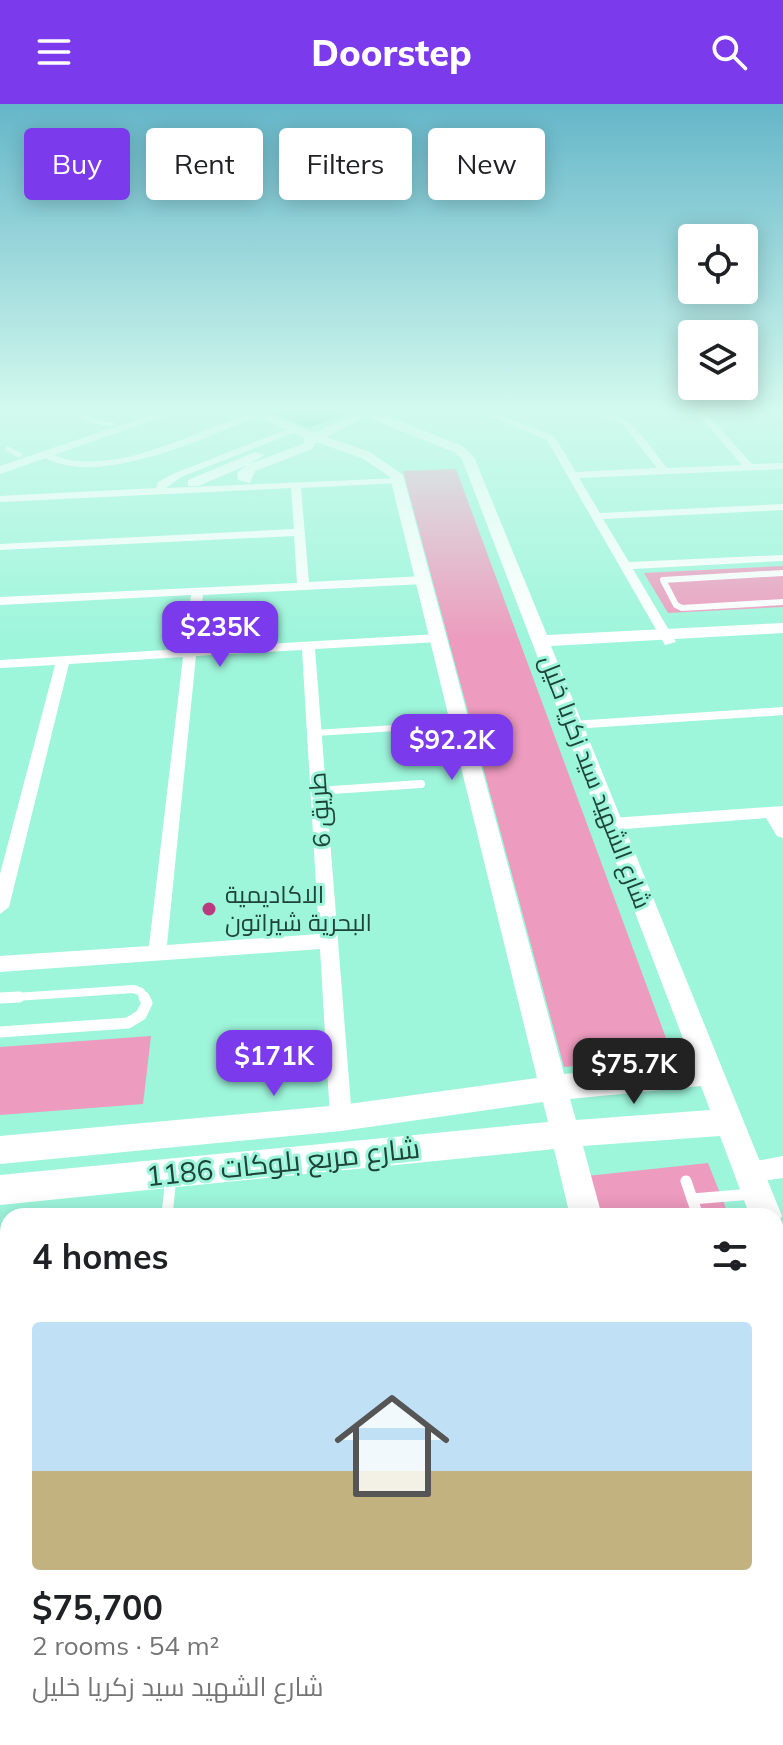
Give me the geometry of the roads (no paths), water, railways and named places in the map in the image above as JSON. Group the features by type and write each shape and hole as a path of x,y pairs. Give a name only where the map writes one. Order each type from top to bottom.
{"street":[{"path":"0,492 143,488"},
{"path":"0,499 154,488"},
{"path":"296,488 303,586"},
{"path":"400,488 584,1208"},
{"name":"شارع الشهيد سيد زكريا خليل","path":"479,488 763,1208"},
{"path":"580,488 668,638"},
{"path":"596,516 783,507"},
{"path":"0,547 299,532"},
{"path":"626,566 783,558"},
{"path":"0,601 424,580"},
{"path":"157,953 197,592"},
{"path":"542,645 783,628"},
{"path":"668,638 783,636"},
{"path":"0,664 438,638"},
{"name":"طريق 6","path":"308,646 341,1118"},
{"path":"0,907 63,660"},
{"path":"573,725 783,711"},
{"path":"612,824 777,812 783,832"},
{"path":"0,964 329,941"},
{"name":"شارع مربع بلوكات 1186","path":"0,1150 341,1118 554,1088 709,1073"},
{"name":"شارع مربع بلوكات 1186","path":"0,1190 565,1134 728,1122"},
{"path":"748,1172 783,1167"}],"lane":[{"path":"728,561 739,575"},
{"path":"783,573 667,578 663,581 676,605 682,608 783,602"},
{"path":"315,733 412,727"},
{"path":"318,791 421,784"},
{"path":"0,998 134,989 141,992 147,1003 141,1015 128,1023 0,1032"},
{"path":"168,1208 171,1173"},
{"path":"686,1181 695,1208"},
{"path":"692,1199 757,1194"}],"place":[{"name":"الاكاديمية البحرية شيراتون","path":"209,909"}]}
